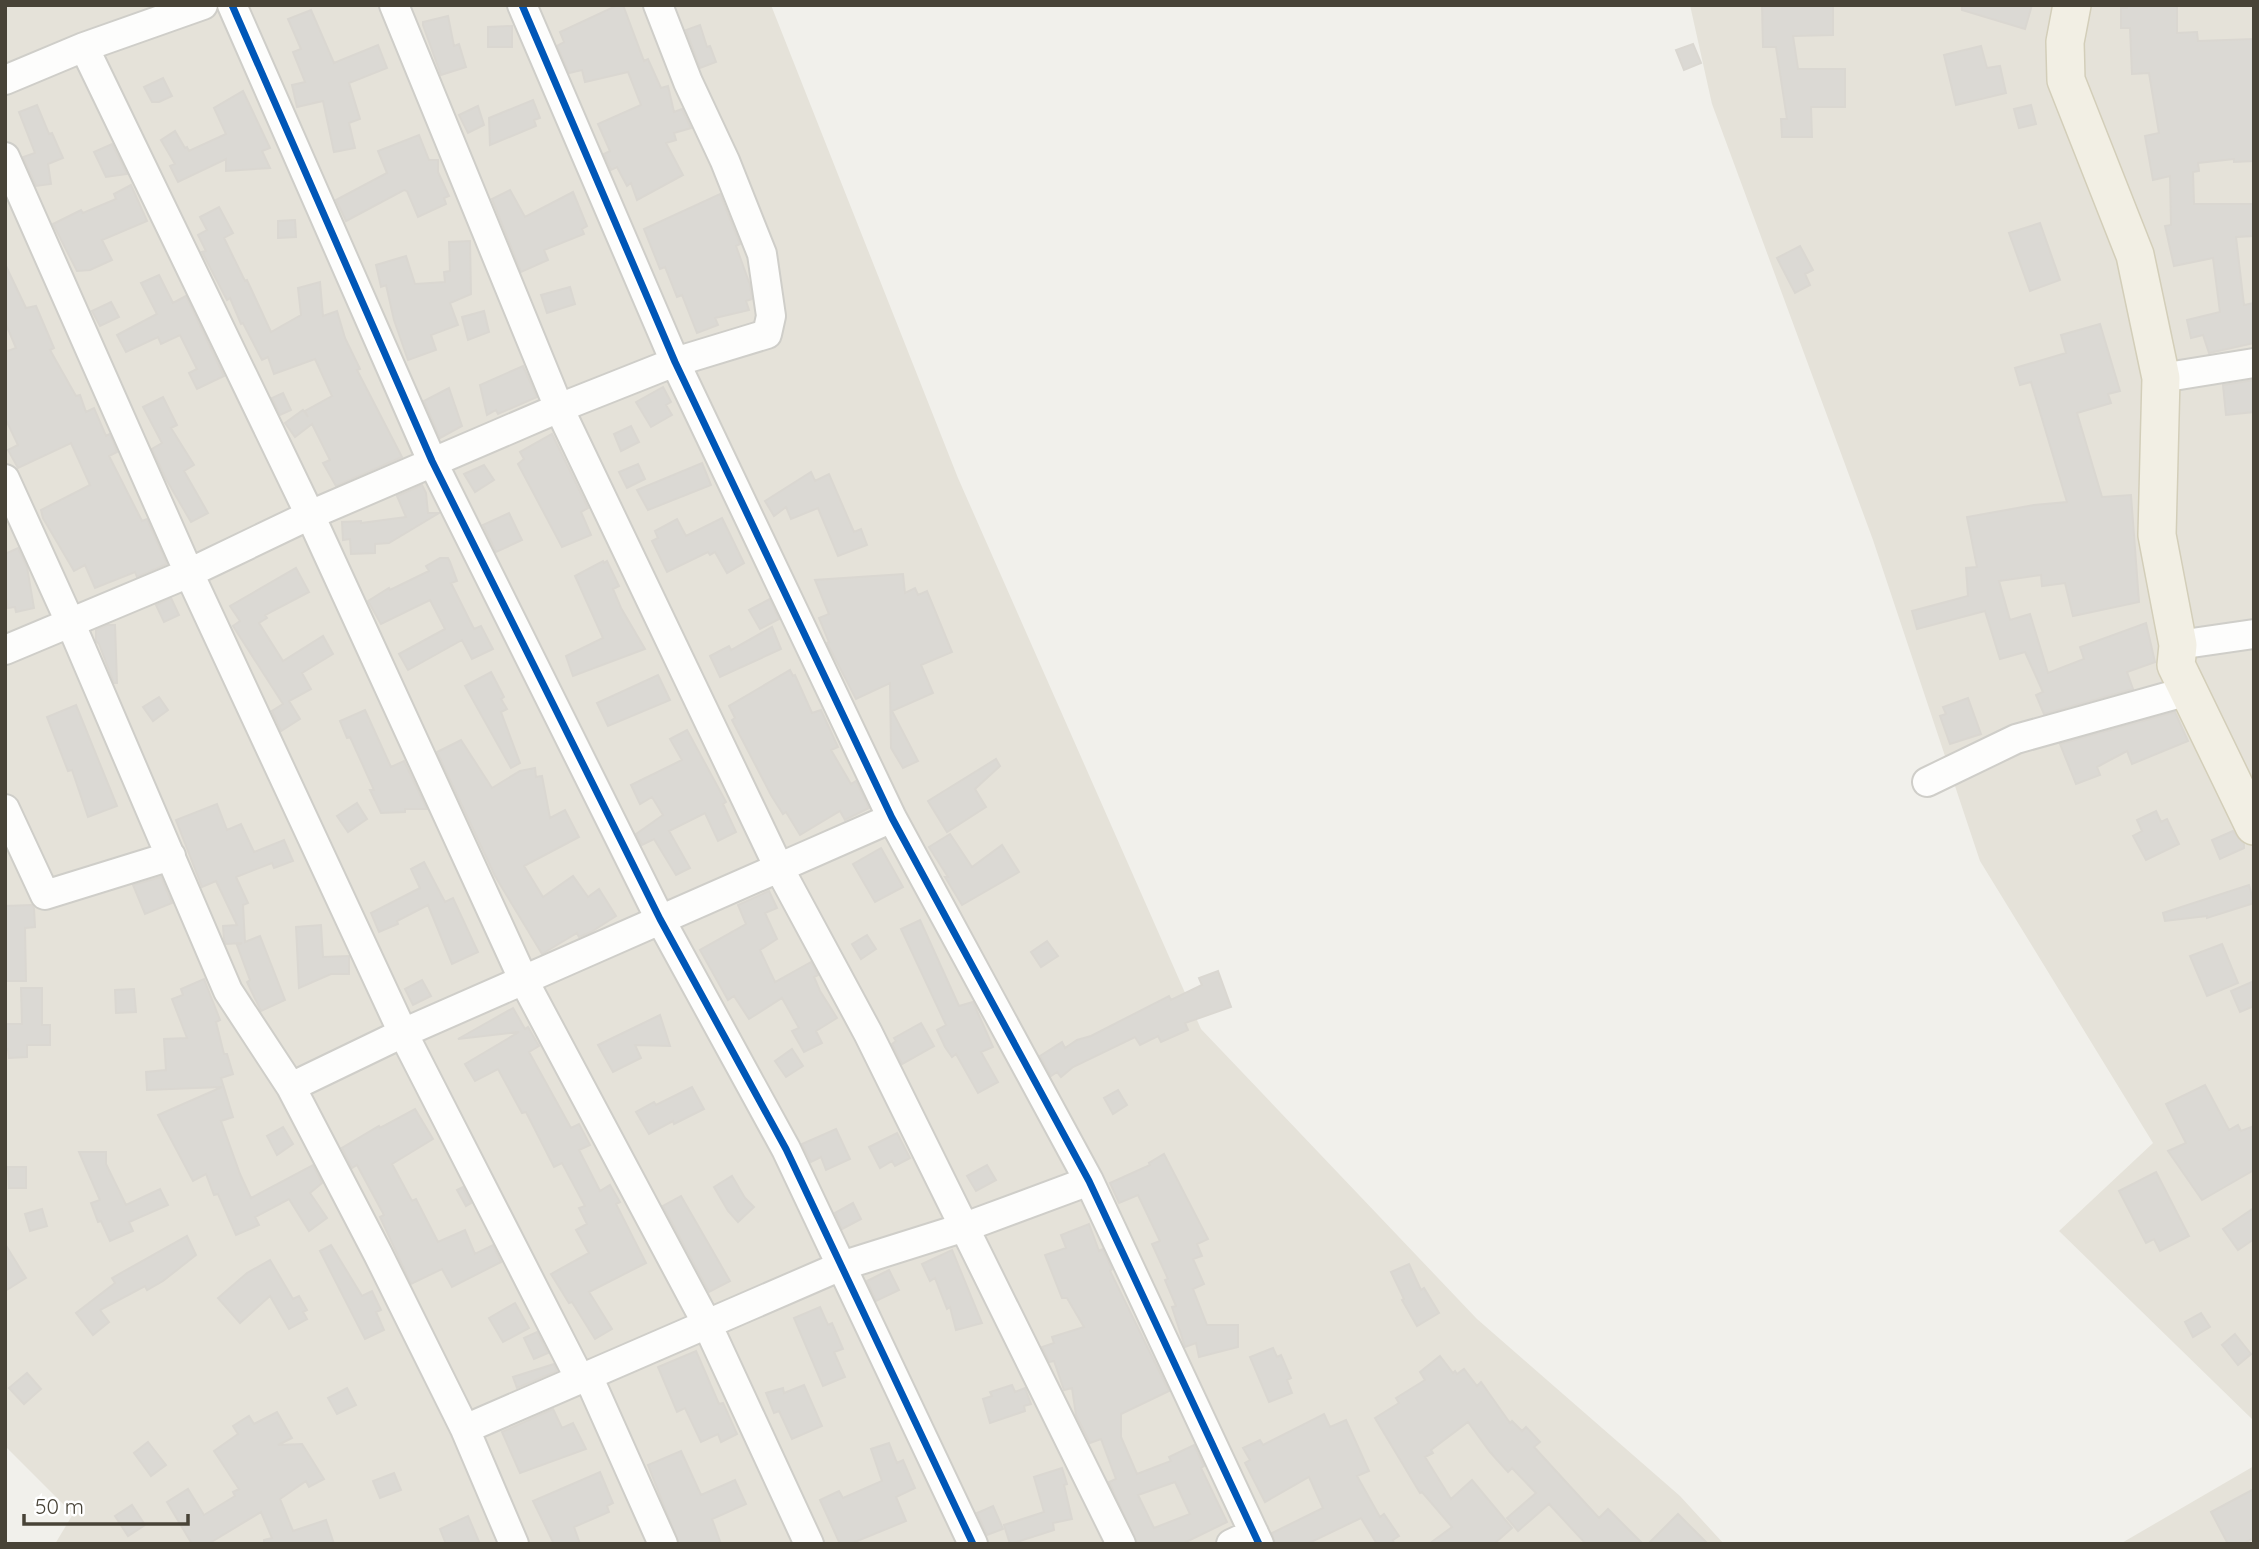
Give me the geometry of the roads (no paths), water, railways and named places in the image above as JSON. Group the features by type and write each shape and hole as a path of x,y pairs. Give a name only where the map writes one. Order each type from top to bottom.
{"main road":[{"path":"2072,5 2065,41 2066,80 2135,255 2161,378 2157,535 2178,645 2176,665 2254,826"}],"street":[{"path":"5,80 84,47 203,5"},
{"path":"232,5 432,461 660,919 786,1149 973,1544"},
{"path":"394,5 559,408 779,868 868,1033 1121,1544"},
{"path":"523,5 675,362 892,818 1089,1181 1248,1540"},
{"path":"5,650 189,573 310,515 559,408 675,362 767,334 771,316 762,254 725,161 688,82 659,5"},
{"path":"84,47 310,515 524,981 707,1324 809,1544"},
{"path":"5,157 189,573 402,1032 584,1378 663,1544"},
{"path":"2161,378 2254,363"},
{"path":"5,479 70,622 228,991 291,1087 465,1429 514,1544"},
{"path":"2178,645 2254,635"},
{"path":"1927,782 2016,739 2188,691"},
{"path":"5,809 45,895 171,856"},
{"path":"291,1087 402,1032 892,818"},
{"path":"465,1429 841,1266 965,1227 1089,1181"}]}
